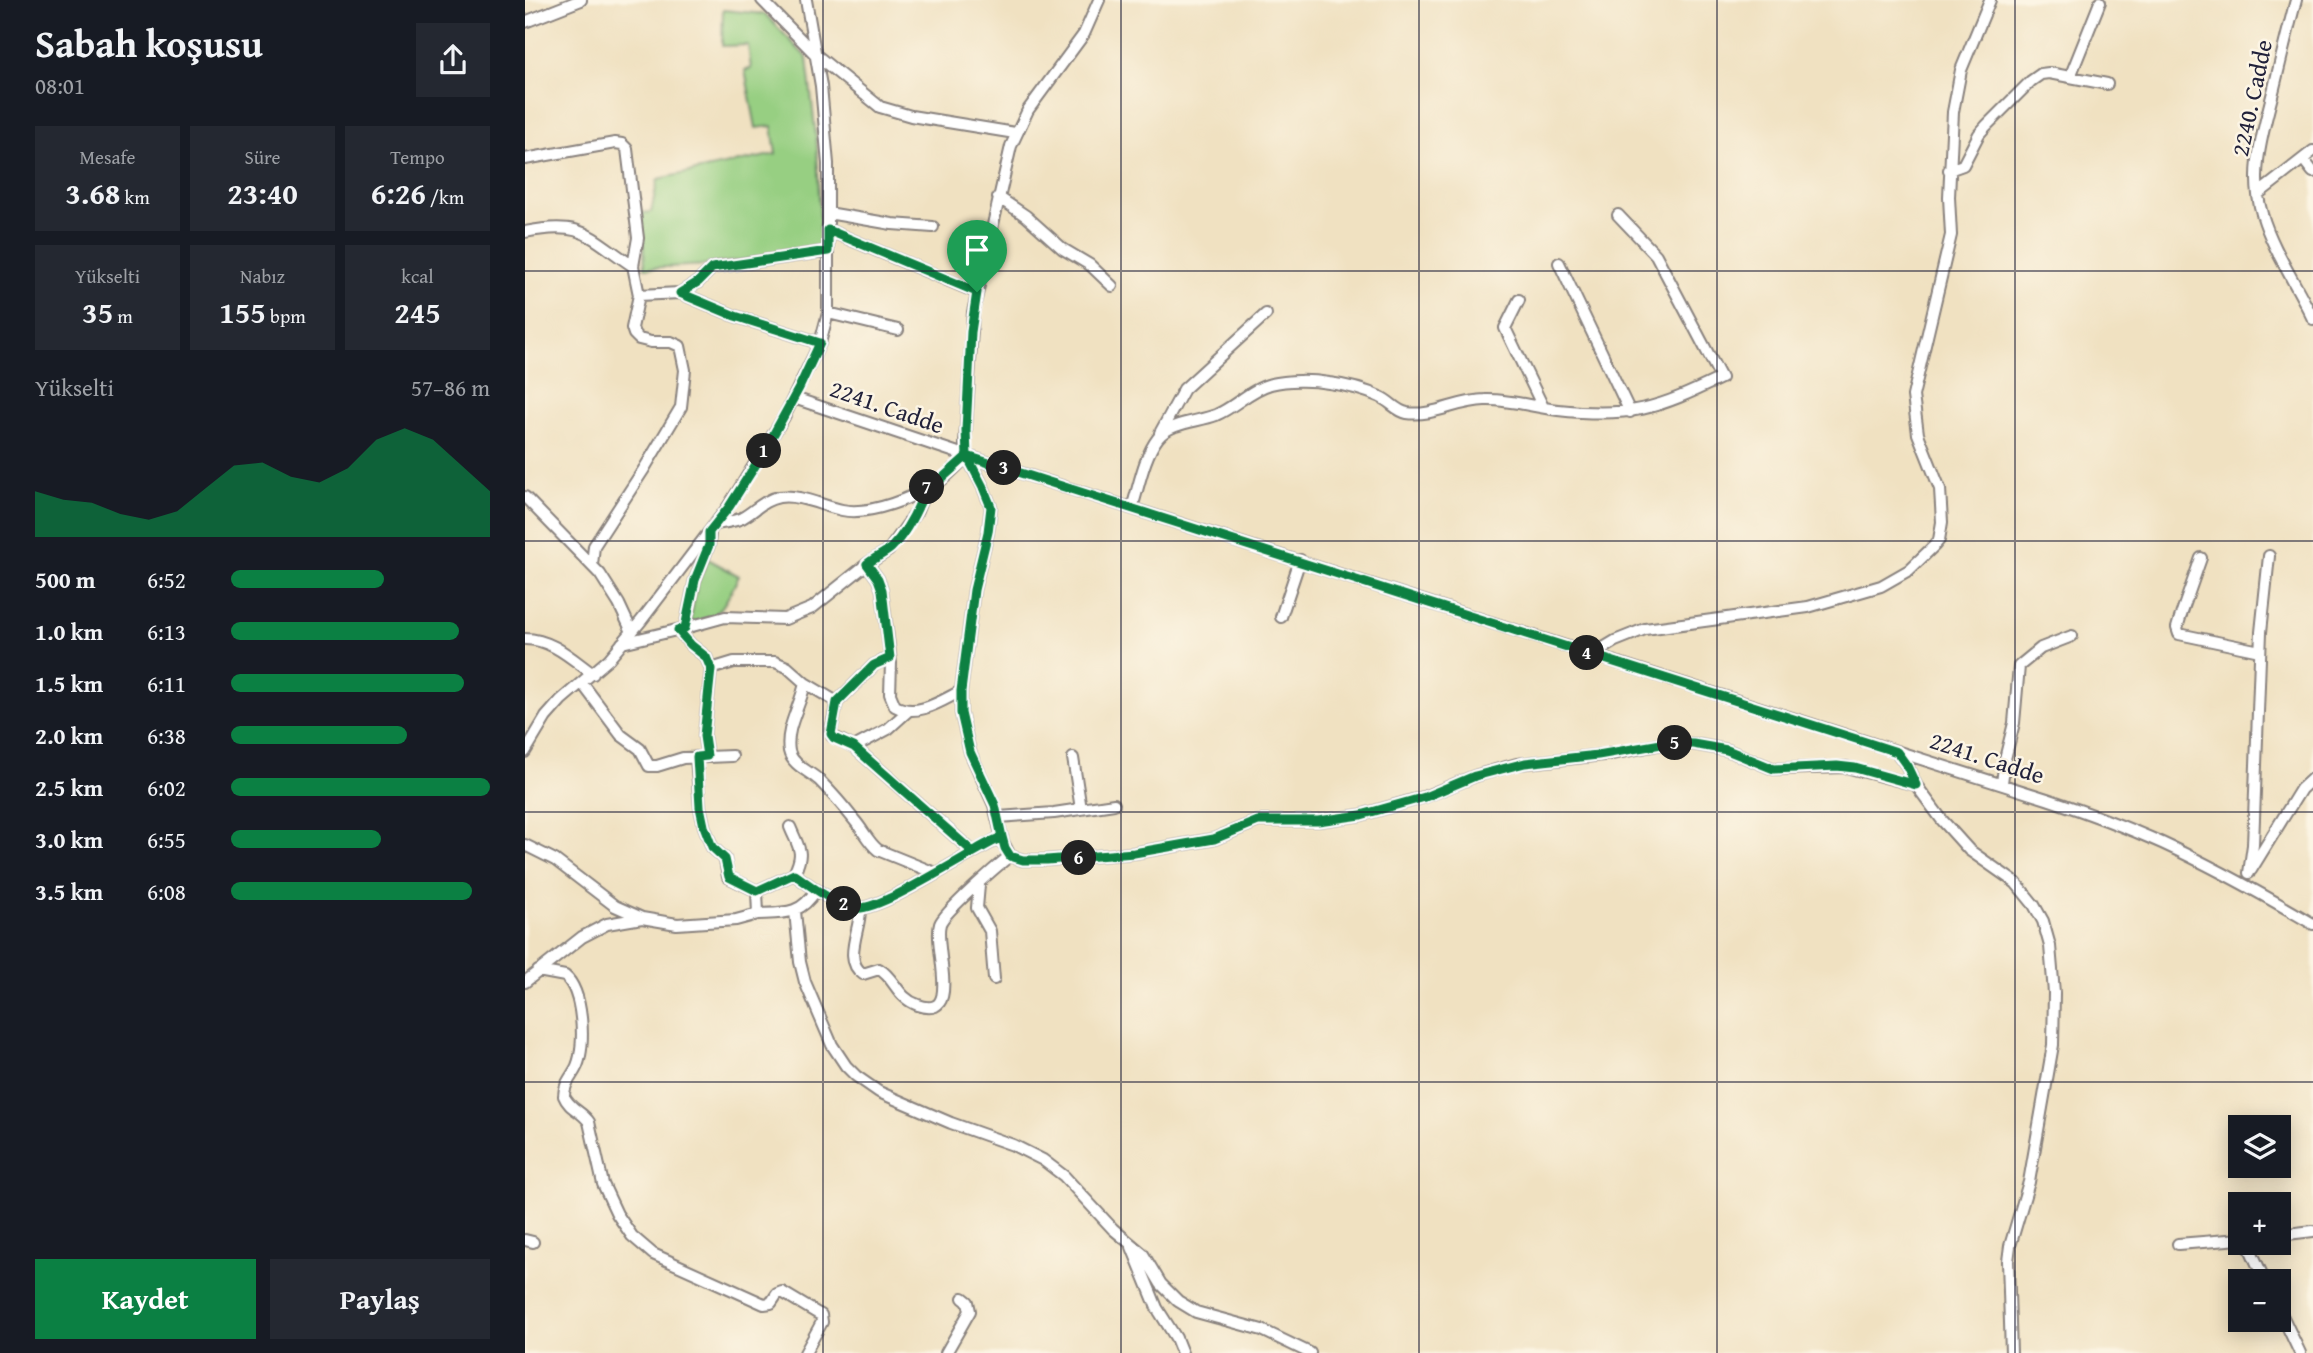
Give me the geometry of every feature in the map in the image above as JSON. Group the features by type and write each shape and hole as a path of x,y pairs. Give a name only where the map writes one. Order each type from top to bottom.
{"street":[{"path":"525,22 581,0"},
{"path":"762,0 816,55 873,102 887,110 1016,134"},
{"path":"525,752 546,716 593,674 632,632 713,528 745,482 794,398 820,343 828,313 825,119 806,0"},
{"path":"1099,0 1084,34 1036,98 1016,134 998,197 971,332 967,456 991,507 974,590 961,691 961,713 970,752 999,817 1005,848 1010,856 1023,860 1047,860 1134,853 1214,839 1258,821 1318,821 1361,815 1425,797 1475,776 1517,764 1598,755 1667,743 1727,750 1774,769 1837,766 1855,768 1916,785"},
{"path":"1597,656 1615,641 1645,629 1808,607 1881,586 1909,570 1935,545 1942,522 1940,489 1918,434 1913,396 1951,234 1949,170 1953,112 1961,70 1990,0"},
{"name":"2240. Cadde","path":"2296,0 2259,150 2256,176 2262,214 2272,240 2313,319"},
{"path":"2070,77 2100,2"},
{"path":"1949,170 1963,165 1979,134 2031,81 2045,73 2107,84"},
{"path":"525,159 615,143 622,144 627,149 638,239 633,266 639,295 633,334 639,340 671,342 680,346 685,370 681,407 594,546 592,565"},
{"path":"2258,194 2313,151"},
{"path":"2303,159 2313,172"},
{"path":"998,197 1026,216 1063,249 1090,265 1112,286"},
{"path":"828,213 933,228"},
{"path":"1158,437 1171,428 1224,411 1259,389 1273,384 1319,382 1341,385 1383,398 1407,413 1488,400 1603,413 1630,412 1663,405 1721,378 1656,255 1618,215"},
{"path":"525,232 569,227 586,233 633,266"},
{"path":"828,230 977,292"},
{"path":"680,293 698,282 712,268 828,251"},
{"path":"1559,263 1630,412"},
{"path":"639,295 680,293 735,316 820,343"},
{"path":"1519,300 1505,328 1543,407"},
{"path":"828,313 898,330"},
{"path":"1132,508 1149,455 1184,389 1266,314"},
{"name":"2241. Cadde","path":"794,398 967,456 2002,783 2122,825 2162,843 2313,924"},
{"path":"713,528 744,517 764,502 780,497 790,496 856,512 880,507 939,481 967,456"},
{"path":"622,643 725,617 794,617 812,608 889,550 917,512 926,488"},
{"path":"525,496 592,565 608,586 632,632"},
{"path":"713,528 682,629 691,645 706,657 711,669 700,807 712,847 725,859 729,877 757,891"},
{"path":"2249,873 2253,845 2260,651 2269,556"},
{"path":"2201,558 2177,628 2179,634 2260,651"},
{"path":"1281,617 1300,560"},
{"path":"867,564 882,590 890,658 891,700 895,706 902,710 924,709 961,691"},
{"path":"2002,783 2014,723 2019,666 2041,648 2072,636"},
{"path":"525,639 535,639 558,648 593,674"},
{"path":"890,658 874,665 837,702 831,734 854,747 973,852"},
{"path":"711,669 734,662 775,662 787,667 805,683 837,702"},
{"path":"582,683 621,735 640,749 649,766 732,755"},
{"path":"805,683 790,731 788,747 791,758 820,781 878,850 936,873"},
{"path":"854,747 888,729 909,710"},
{"path":"1897,752 1916,785 1942,820 1969,850 2015,883 2033,905 2043,921 2050,946 2054,993 2053,1045 2029,1182 2008,1261 2011,1353"},
{"path":"1073,758 1081,809"},
{"path":"2242,884 2301,789 2313,779"},
{"path":"999,817 1115,804"},
{"path":"757,891 794,874 802,855 799,842 790,827"},
{"path":"794,874 817,890 860,909 882,902 1002,837"},
{"path":"525,845 555,860 615,906 642,918 677,924 736,920 758,914 795,911 810,900 817,890"},
{"path":"860,909 859,928 853,950 858,971 863,974 879,969 898,992 911,1002 926,1007 936,1006 945,989 938,942 940,925 946,915 1010,856"},
{"path":"979,885 977,908 990,931 995,979"},
{"path":"757,891 758,914"},
{"path":"795,911 800,962 805,982 832,1045 856,1076 879,1092 1042,1160 1064,1175 1099,1215 1148,1260 1161,1284 1187,1307 1211,1317 1262,1330 1310,1353"},
{"path":"525,982 582,937 607,924 642,918"},
{"path":"538,971 565,976 574,987 582,1031 582,1050 577,1067 566,1084 564,1096 574,1111 589,1122 604,1184 624,1225 645,1248 670,1262 764,1304 771,1303 777,1294 782,1292 821,1315 822,1322 805,1353"},
{"path":"2291,1234 2313,1231"},
{"path":"2178,1244 2228,1240"},
{"path":"1131,1244 1157,1308 1182,1353"},
{"path":"946,1353 970,1311 968,1302 963,1298"},
{"path":"2290,1332 2300,1353"}],"green space":[{"path":"723,10 765,14 807,58 817,146 821,249 709,265 645,268 642,213 651,212 658,179 776,154 772,126 756,128 745,70 751,69 748,45 722,46"},
{"path":"708,559 739,576 726,601 716,613 701,621 690,622 697,585"}],"route":[{"path":"977,292 828,230 828,251 712,268 698,282 680,293 735,316 820,343 765,450 729,507 709,532 709,545 695,580 685,628 678,630 706,657 711,669 704,736 707,756 697,757 700,807 712,847 725,859 729,877 757,891 794,874 817,890 860,909 882,902 1002,837 995,805 970,752 961,713 961,691 974,590 991,507 967,456 1897,752 1916,785 1855,768 1821,766 1774,769 1727,750 1667,743 1561,760 1532,761 1475,776 1437,793 1361,815 1318,821 1258,821 1214,839 1158,850 1108,856 1023,860 1010,856 1002,837 973,852 854,747 834,738 831,730 837,702 874,665 890,658 882,590 867,564 889,550 902,534 917,512 926,488 939,481 967,456 965,444 971,332 977,292"}]}
